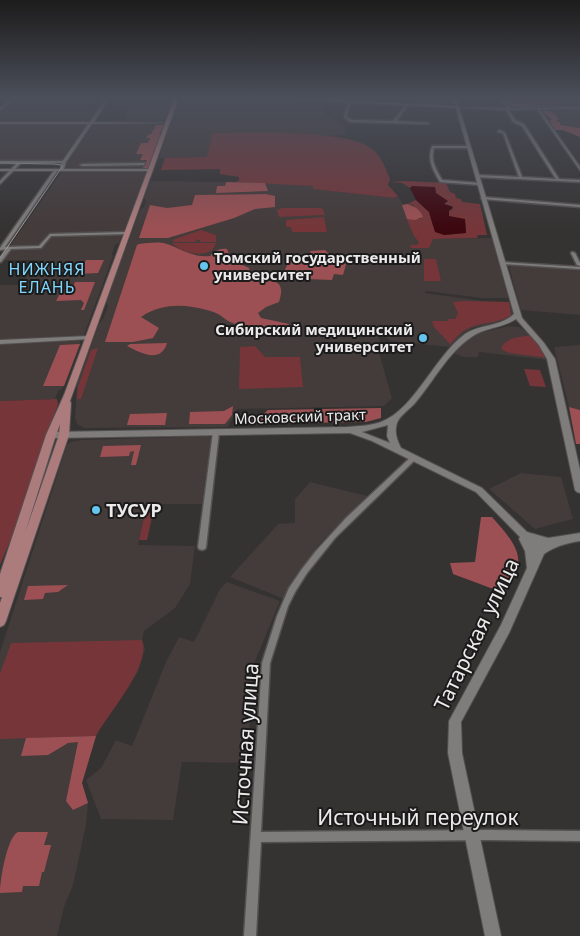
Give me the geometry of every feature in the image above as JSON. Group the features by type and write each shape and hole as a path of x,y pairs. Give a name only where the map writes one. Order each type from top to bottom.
{"main road":[{"path":"56,168 64,164 80,141"},
{"path":"0,620 58,435 68,395 162,141"},
{"path":"467,141 518,314 525,327 538,339 551,359 578,469 580,490"},
{"path":"0,166 13,168 152,170"},
{"name":"Московский тракт","path":"58,435 347,430 375,427 393,419 462,340 479,330 514,319 518,314"},
{"path":"505,323 525,327"},
{"path":"0,342 88,338"},
{"path":"393,419 390,431 396,447"},
{"path":"375,439 371,434 375,427 396,447 414,458 479,490 540,552"},
{"path":"347,430 375,439"},
{"path":"0,592 58,435"},
{"path":"521,532 539,541 561,541 580,537"},
{"path":"521,532 530,551 532,567"},
{"name":"Татарская улица","path":"493,936 455,753 455,721 505,629 540,552 547,546 561,541"}],"street":[{"path":"507,141 521,178"},
{"path":"533,141 558,180"},
{"path":"560,141 580,169"},
{"path":"469,147 433,147 431,153 432,168 441,181 479,184"},
{"path":"0,166 19,164 72,165"},
{"path":"0,183 19,164 56,168 1,249"},
{"path":"82,165 144,164"},
{"path":"477,176 580,181"},
{"path":"484,198 580,206"},
{"path":"1,249 40,247 50,235 127,233"},
{"path":"4,237 10,237"},
{"path":"0,260 10,248"},
{"path":"503,263 579,266 573,253"},
{"path":"202,547 216,432"},
{"path":"375,439 396,447"},
{"name":"Источная улица","path":"250,936 266,663 291,591 324,545 414,458"},
{"name":"Источный переулок","path":"256,837 580,836"}],"shaded area":[{"path":"0,141 76,141 62,161 0,162"},
{"path":"82,141 159,141 148,168 64,168"},
{"path":"149,141 159,141 149,168 143,168 147,160 140,160 143,154 136,154 141,143 148,143"},
{"path":"165,141 213,141 208,157 159,158"},
{"path":"211,141 352,141 371,148 378,154 390,179 388,185 398,196 394,198 313,189 313,186 236,182 239,180 239,177 220,174 220,169 161,170 165,158 207,157"},
{"path":"62,171 141,171 147,174 119,243 115,245 113,256 84,335 0,340 0,285 21,285 30,271 37,271 44,260 0,260"},
{"path":"151,181 265,183 314,186 314,189 394,198 398,196 409,215 432,239 493,238 511,298 482,298 426,291 425,293 483,301 512,302 513,316 502,322 472,328 450,347 391,341 379,332 380,348 378,349 392,398 384,406 237,409 228,427 84,428 77,424 75,418 77,384 99,324 108,306 106,302 140,210 144,207 146,200 144,198"},
{"path":"226,182 265,183 268,191 216,193 217,186 225,186"},
{"path":"390,182 446,183 450,192 455,194 456,198 461,199 462,202 480,204 487,235 478,235 477,238 433,239 429,248 411,248 410,245 417,245 419,242 414,236 407,219 421,219 413,205 407,204 416,200 429,212 433,226 444,235 466,233 465,221 449,216 449,211 453,209 452,206 444,204 444,200 436,193 435,187 410,188 402,183"},
{"path":"412,186 435,187 436,193 448,201 444,204 453,207 449,211 449,216 465,219 466,233 444,235 435,232 429,212 416,200 410,188"},
{"path":"266,194 275,196 275,207 255,209 234,218 168,238 139,238 150,205 167,208 192,205 195,195"},
{"path":"407,204 416,208 423,217 415,220 407,219 402,205"},
{"path":"282,208 322,208 325,215 279,217 277,210"},
{"path":"324,217 327,232 292,232 291,227 286,227 286,220"},
{"path":"201,230 216,235 216,242 200,242 200,240 197,240 196,242 172,242 175,239"},
{"path":"164,243 204,256 210,256 219,250 227,249 232,260 249,268 251,278 274,282 281,287 279,302 266,307 258,313 261,318 289,324 287,329 256,334 233,332 239,325 215,313 190,307 173,306 157,309 141,317 159,328 153,338 133,342 105,342 137,245"},
{"path":"172,243 216,243 213,249 208,252 196,254 182,250"},
{"path":"325,250 329,254 324,258 331,260 337,256 348,257 343,275 334,274 332,280 281,278 290,259 315,259 315,255 311,254 310,251"},
{"path":"424,259 436,259 441,281 424,281"},
{"path":"86,260 104,260 98,273 79,274"},
{"path":"515,265 580,269 580,315 521,310 509,267"},
{"path":"75,282 95,282 84,310 81,310 84,303 81,300 56,301 62,289 72,289"},
{"path":"453,302 509,302 511,315 500,320 470,327 450,344 434,327 432,321 455,319 458,313"},
{"path":"509,326 519,327 532,335 548,360 479,352 478,357 464,357 453,353 475,334"},
{"path":"532,335 547,358 510,353 501,348 503,344 510,340"},
{"path":"80,341 80,344 64,386 58,391 55,399 0,401 0,343"},
{"path":"167,343 160,353 155,355 144,354 127,346 130,344"},
{"path":"80,344 64,386 43,386 60,345"},
{"path":"580,345 580,410 569,407 554,347"},
{"path":"255,346 265,357 300,357 303,387 239,389 240,347"},
{"path":"98,348 81,399 77,399 78,387 91,350"},
{"path":"524,369 540,370 546,387 530,386"},
{"path":"57,399 58,404 21,515 0,565 0,401"},
{"path":"233,406 232,415 225,424 189,424 190,412 224,411"},
{"path":"569,407 580,410 580,444 576,444"},
{"path":"381,408 381,418 366,422 238,424 238,420 262,415 268,410"},
{"path":"167,413 165,425 127,425 130,414"},
{"path":"209,436 211,439 202,504 147,504 138,545 195,546 190,584 175,608 144,631 142,640 145,649 138,672 106,718 96,736 82,783 88,803 86,825 73,885 64,907 57,936 0,936 0,652 67,445 71,442 82,440"},
{"path":"141,445 136,465 131,465 134,451 130,452 129,456 100,457 103,446"},
{"path":"521,473 561,477 573,519 535,529 489,489"},
{"path":"310,482 367,496 319,544 284,599 230,577 278,524 295,523 295,499"},
{"path":"145,513 153,513 147,540 139,540"},
{"path":"481,517 492,517 510,539 517,552 518,565 504,593 453,574 450,563 475,562"},
{"path":"227,582 280,601 253,666 247,763 182,762 173,820 101,819 86,780 101,768 116,740 132,746 166,662 179,637 194,642 220,589"},
{"path":"68,585 58,592 45,593 43,599 24,600 28,586"},
{"path":"142,640 141,662 135,675 96,736 0,739 0,674 11,643"},
{"path":"96,736 82,783 88,803 73,810 66,801 78,742 68,743 48,755 21,756 26,738"},
{"path":"18,832 48,832 44,845 51,845 44,872 42,872 39,886 23,886 22,892 0,893 7,850"}],"tram line":[{"path":"0,163 54,164 61,165 62,167 0,258"}],"place":[{"name":"Томский государственный университет","path":"204,266"},
{"name":"Сибирский медицинский университет","path":"423,338"},
{"name":"ТУСУР","path":"96,510"}],"district":[{"name":"НИЖНЯЯ ЕЛАНЬ","path":"47,278"}]}
